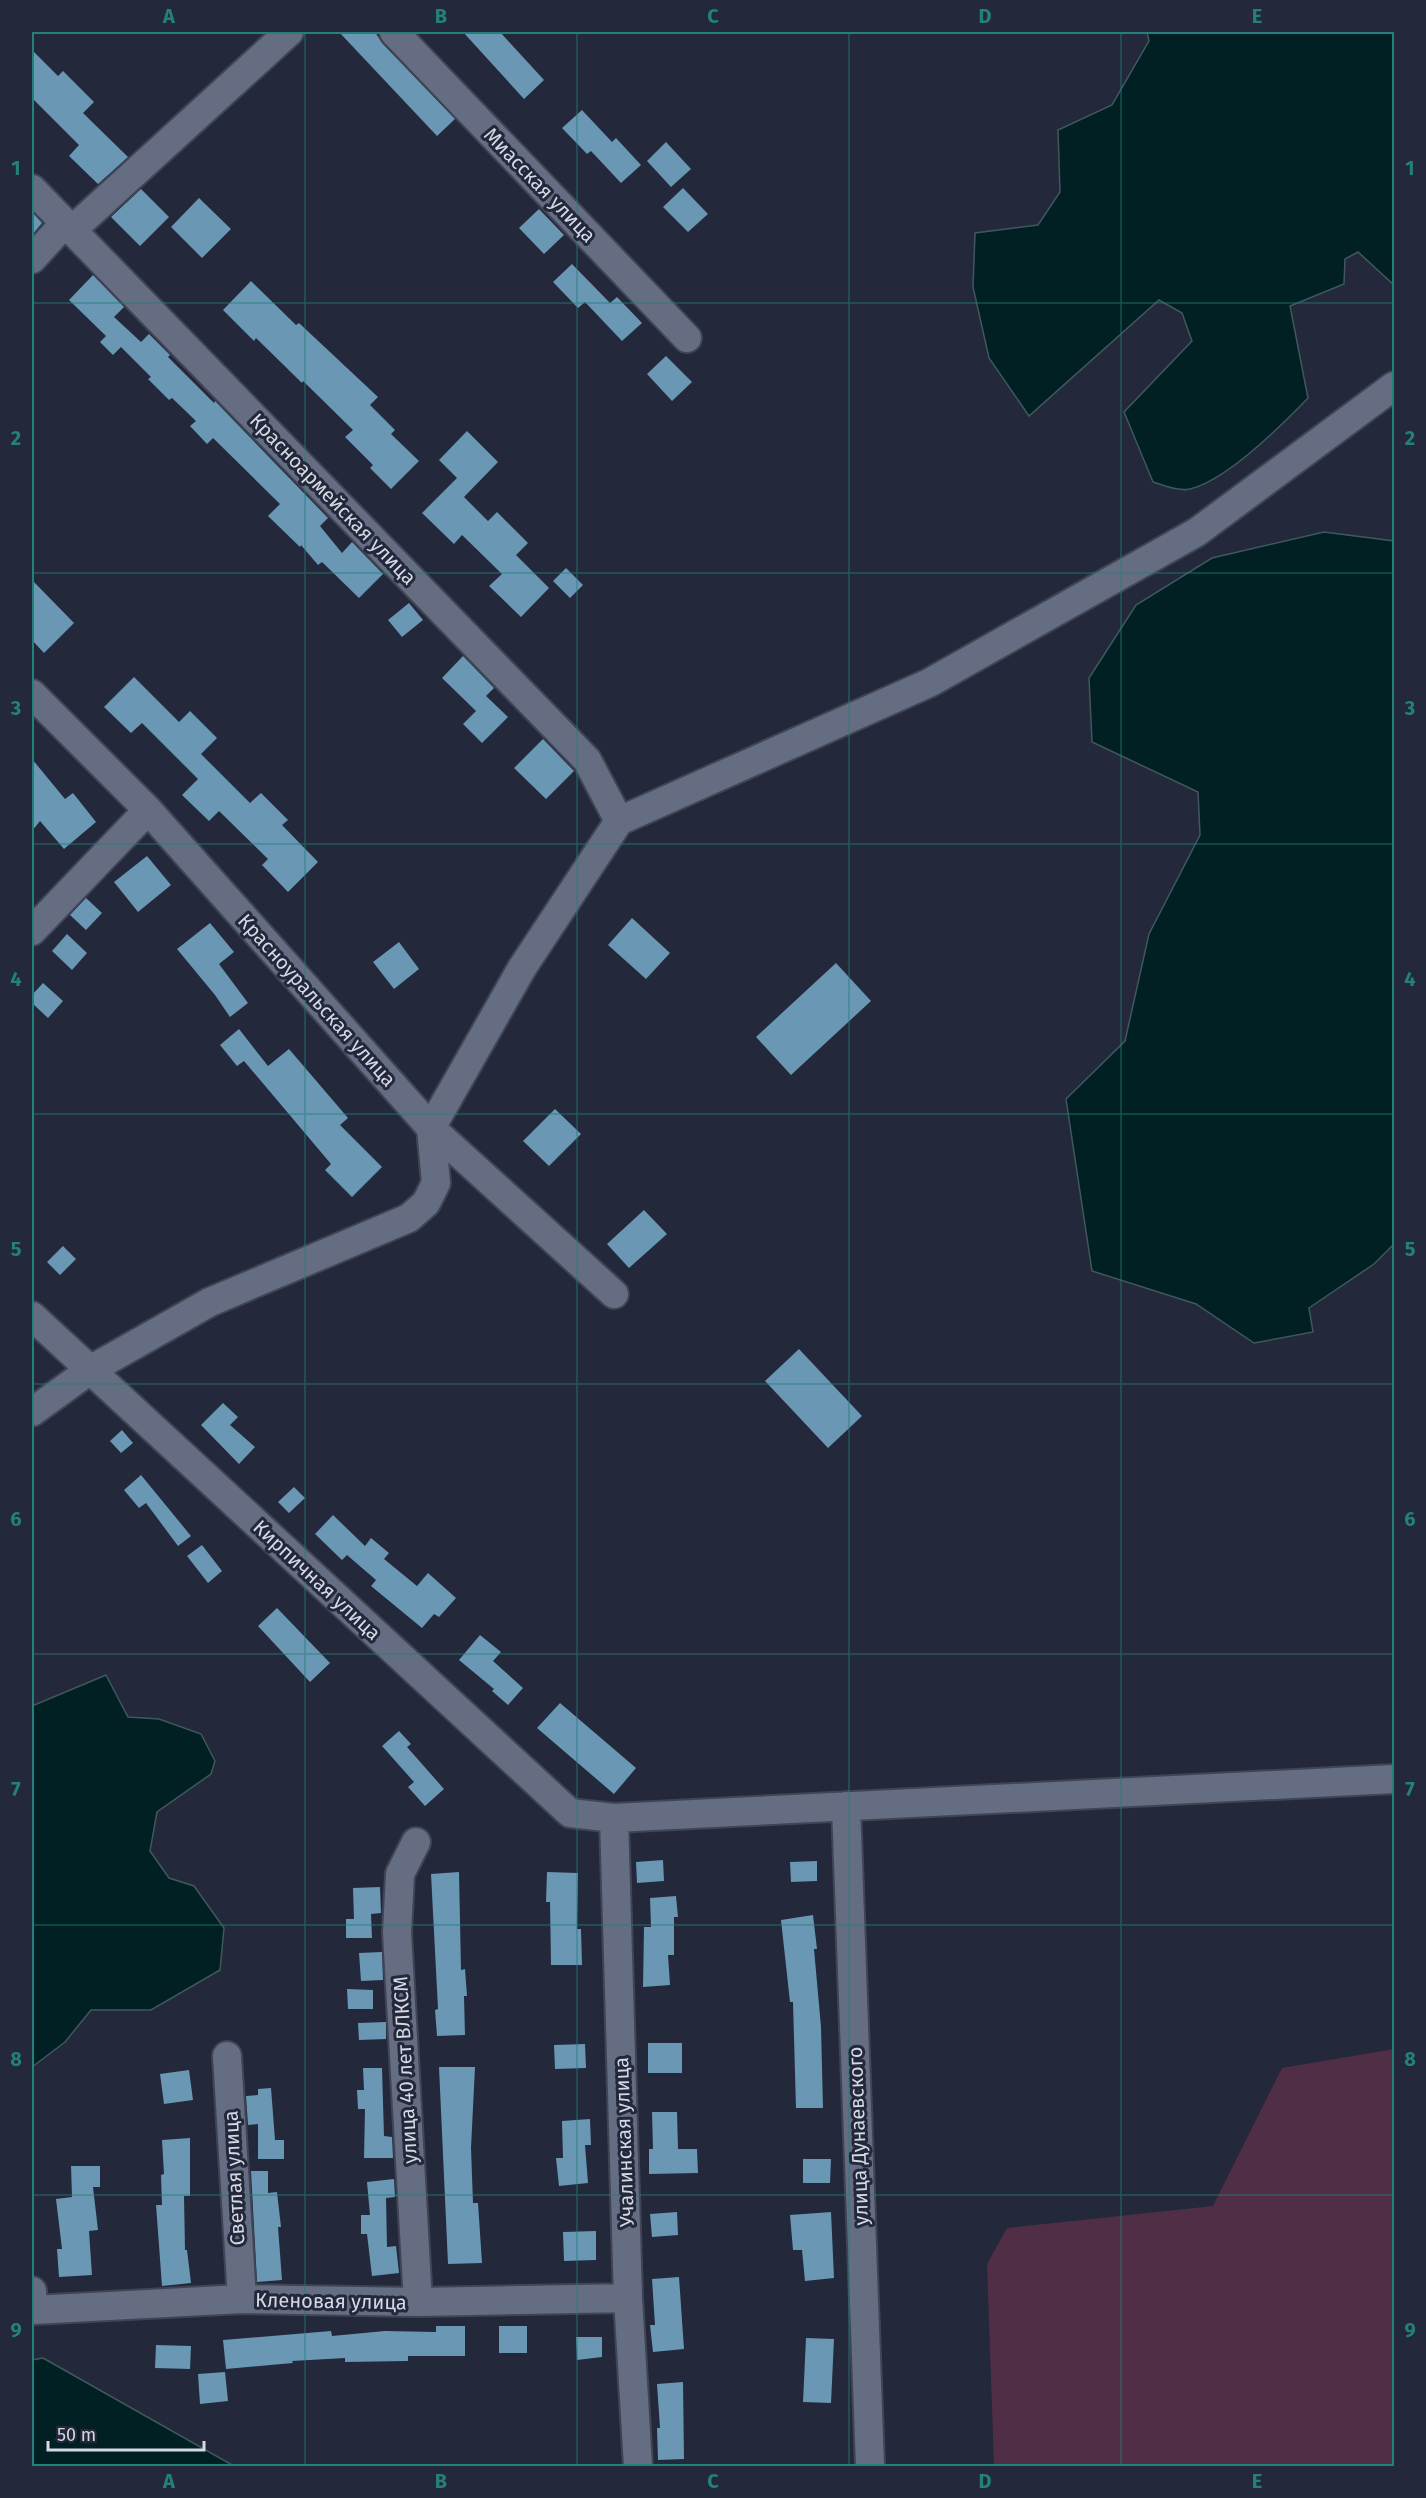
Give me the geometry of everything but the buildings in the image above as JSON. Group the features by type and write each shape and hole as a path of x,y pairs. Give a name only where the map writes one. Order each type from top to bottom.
{"street":[{"path":"32,259 289,32"},
{"name":"Миасская улица","path":"393,32 687,338"},
{"name":"Красноармейская улица","path":"32,189 587,760 619,821"},
{"path":"32,1412 90,1370 210,1302 409,1218 426,1203 436,1183 431,1128 522,968 619,821 929,683 1197,532 1395,386"},
{"name":"Красноуральская улица","path":"32,694 148,810 431,1128 614,1294"},
{"path":"32,931 148,810"},
{"name":"Кирпичная улица","path":"32,1316 570,1813 614,1818 1395,1779"},
{"name":"улица Дунаевского","path":"846,1806 870,2466"},
{"name":"Учалинская улица","path":"614,1818 628,2298 638,2466"},
{"name":"улица 40 лет ВЛКСМ","path":"416,1842 400,1874 397,1933 418,2302"},
{"name":"Светлая улица","path":"227,2056 242,2299"},
{"name":"Кленовая улица","path":"32,2301 242,2299 418,2302 628,2298"}],"shaded area":[{"path":"1147,32 1394,32 1394,285 1358,252 1345,259 1344,284 1290,306 1308,398 1269,437 1236,464 1205,484 1186,490 1153,482 1124,412 1192,341 1182,313 1159,300 1029,416 989,358 973,287 975,233 1038,225 1060,192 1058,130 1112,105 1149,41"},
{"path":"1324,532 1394,541 1394,1244 1374,1264 1309,1308 1313,1332 1254,1343 1196,1304 1092,1271 1066,1099 1125,1041 1149,934 1200,835 1198,792 1092,742 1089,678 1136,605 1212,558"},
{"path":"106,1675 128,1717 159,1719 201,1734 215,1761 211,1774 157,1812 150,1851 169,1878 194,1886 224,1928 220,1970 151,2010 91,2010 65,2042 32,2067 32,1706"},
{"path":"1394,2049 1394,2466 994,2466 987,2264 1007,2228 1213,2206 1282,2068"},
{"path":"43,2358 234,2466 32,2466 32,2360"}]}
